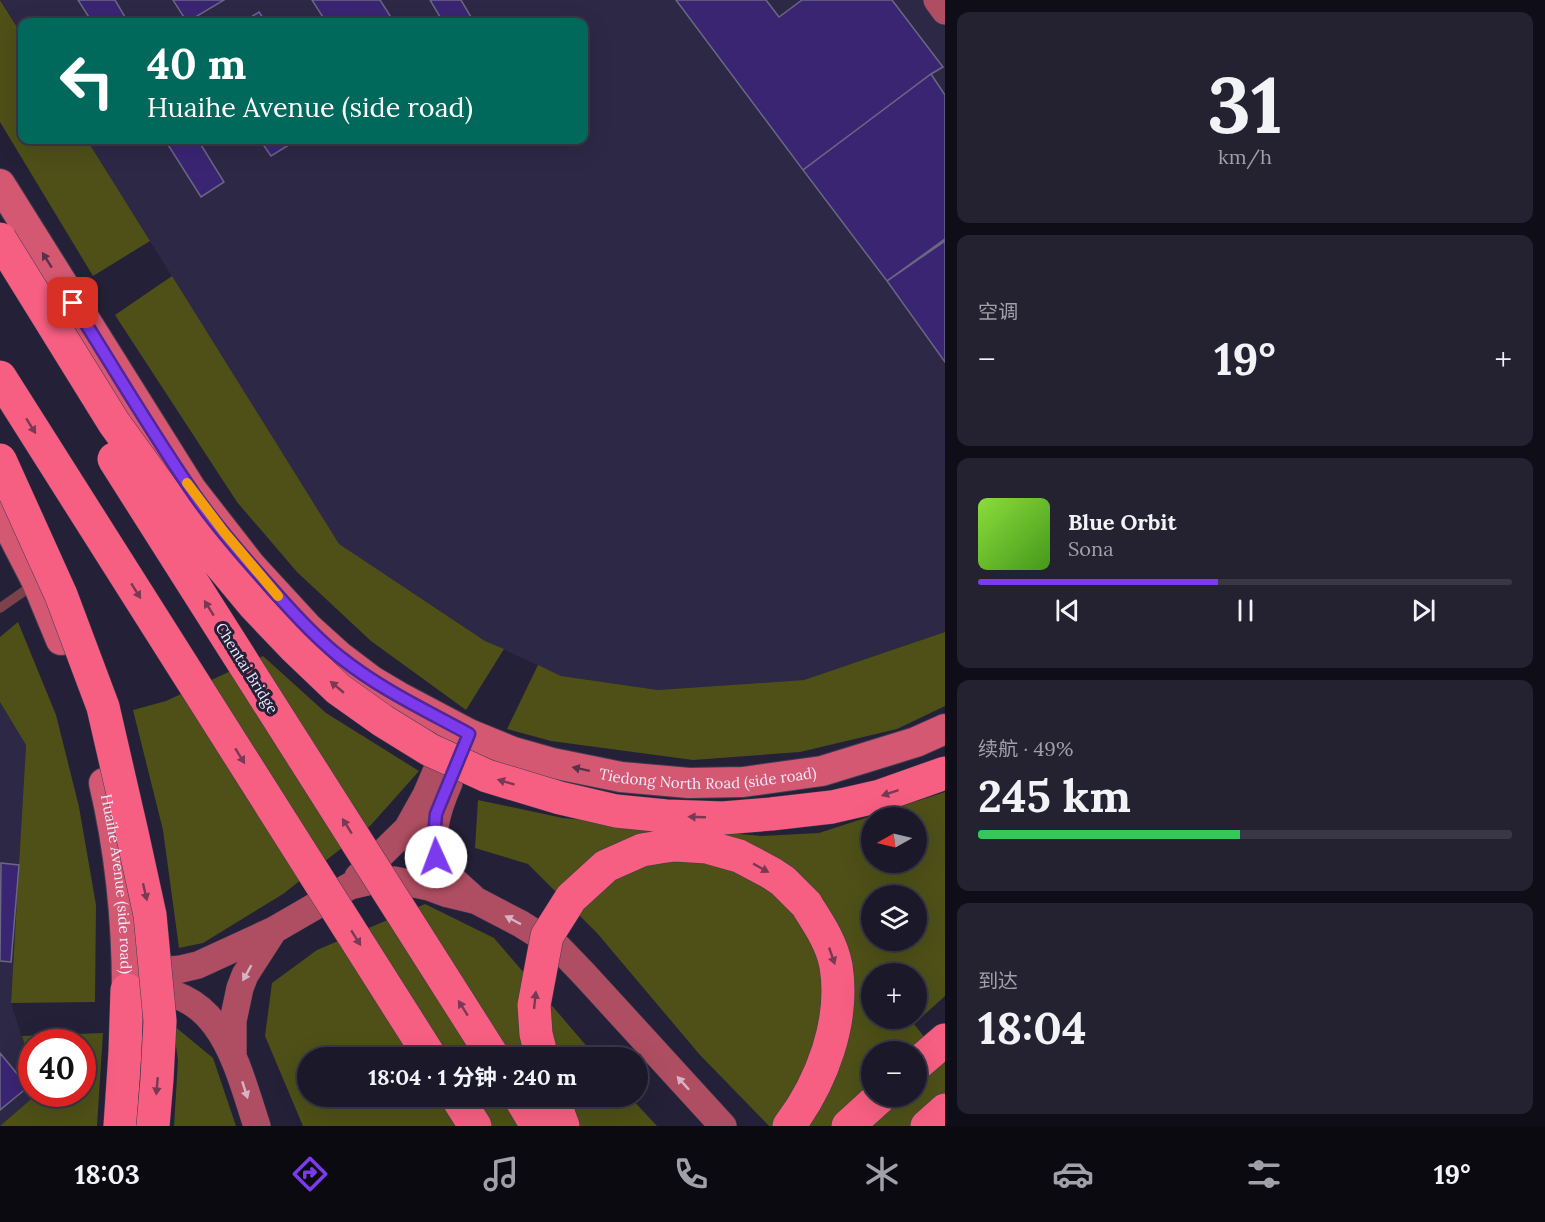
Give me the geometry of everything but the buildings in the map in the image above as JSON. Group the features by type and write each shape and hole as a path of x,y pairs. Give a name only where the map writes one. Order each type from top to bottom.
{"highway":[{"path":"0,239 114,423 190,528 246,596 338,689 383,721 430,750 487,776 560,798 616,811 666,816 723,818 832,807 879,796 945,774"},
{"name":"Chentai Bridge","path":"0,278 487,1047"},
{"path":"0,377 424,1047"},
{"path":"0,460 61,595 103,707 132,833 150,915 160,1021 153,1126"},
{"path":"539,1047 534,1005 547,936 571,898 606,866 642,850 675,845 695,845 723,851 754,864 783,881 793,890 806,904 824,934 836,965 838,1004 832,1037 821,1074 789,1126"},
{"path":"120,1126 127,982"},
{"path":"463,1107 475,1126"},
{"path":"526,1107 537,1126"},
{"path":"556,1107 563,1126"},
{"path":"848,1126 869,1107"},
{"path":"927,1126 945,1110"}],"main road":[{"path":"0,184 191,489 251,566 308,628 339,657 381,686 462,731"},
{"name":"Huaihe Avenue (side road)","path":"0,510 52,616 92,728 110,805 116,843 124,902 127,982"},
{"name":"Tiedong North Road (side road)","path":"462,731 513,752 584,770 660,781 714,783 743,782 822,771 916,742 945,729"}],"street":[{"path":"937,0 945,11"},
{"path":"127,982 149,973 198,965 274,930 350,886 407,828 462,731"},
{"path":"462,731 436,814 434,837 436,857 445,872 477,901"},
{"path":"350,886 371,881 394,880 477,901 521,924 559,948 723,1126"},
{"path":"233,1054 233,1021 240,988 245,975 274,930"},
{"path":"127,982 147,989 176,994 189,1000 213,1021 233,1054 257,1126"}],"lane":[{"path":"0,608 37,582"}],"shaded area":[{"path":"0,0 18,29 18,144 89,144 150,241 93,276 0,122"},
{"path":"1,0 945,0 945,632 804,680 658,690 561,676 485,641 339,545 89,144 588,144 588,18 18,18 18,28"},
{"path":"172,276 339,544 485,641 504,649 466,710 371,641 297,572 237,502 115,315"},
{"path":"18,622 56,715 79,807 96,905 95,1002 11,1003 26,745 0,702 0,637"},
{"path":"945,632 945,706 897,729 800,752 693,760 551,741 507,729 538,665 561,676 658,690 804,680"},
{"path":"263,656 326,713 419,771 370,826 283,894 203,943 179,948 163,830 133,710 166,701"},
{"path":"0,702 26,745 11,1003 19,1029 18,1107 22,1107 0,1126"},
{"path":"945,792 945,996 927,1012 927,963 861,963 861,1029 918,1029 945,1063 945,1126 769,1126 700,1055 597,933 528,864 475,848 478,800 563,818 762,836 819,833 861,819 861,873 927,873 927,807 899,807"},
{"path":"425,904 494,938 587,1047 297,1047 297,1107 639,1107 657,1126 303,1126 265,1036 272,983 317,950"},
{"path":"173,1025 213,1058 236,1126 174,1126 178,1060"},
{"path":"96,1033 103,1033 97,1126 0,1126 22,1107 96,1107"}],"slow traffic":[{"path":"187,483 251,566 278,596"}],"route":[{"path":"73,303 191,489 251,566 277,595 339,657 372,681 469,734 436,814 434,837 436,857"}]}
